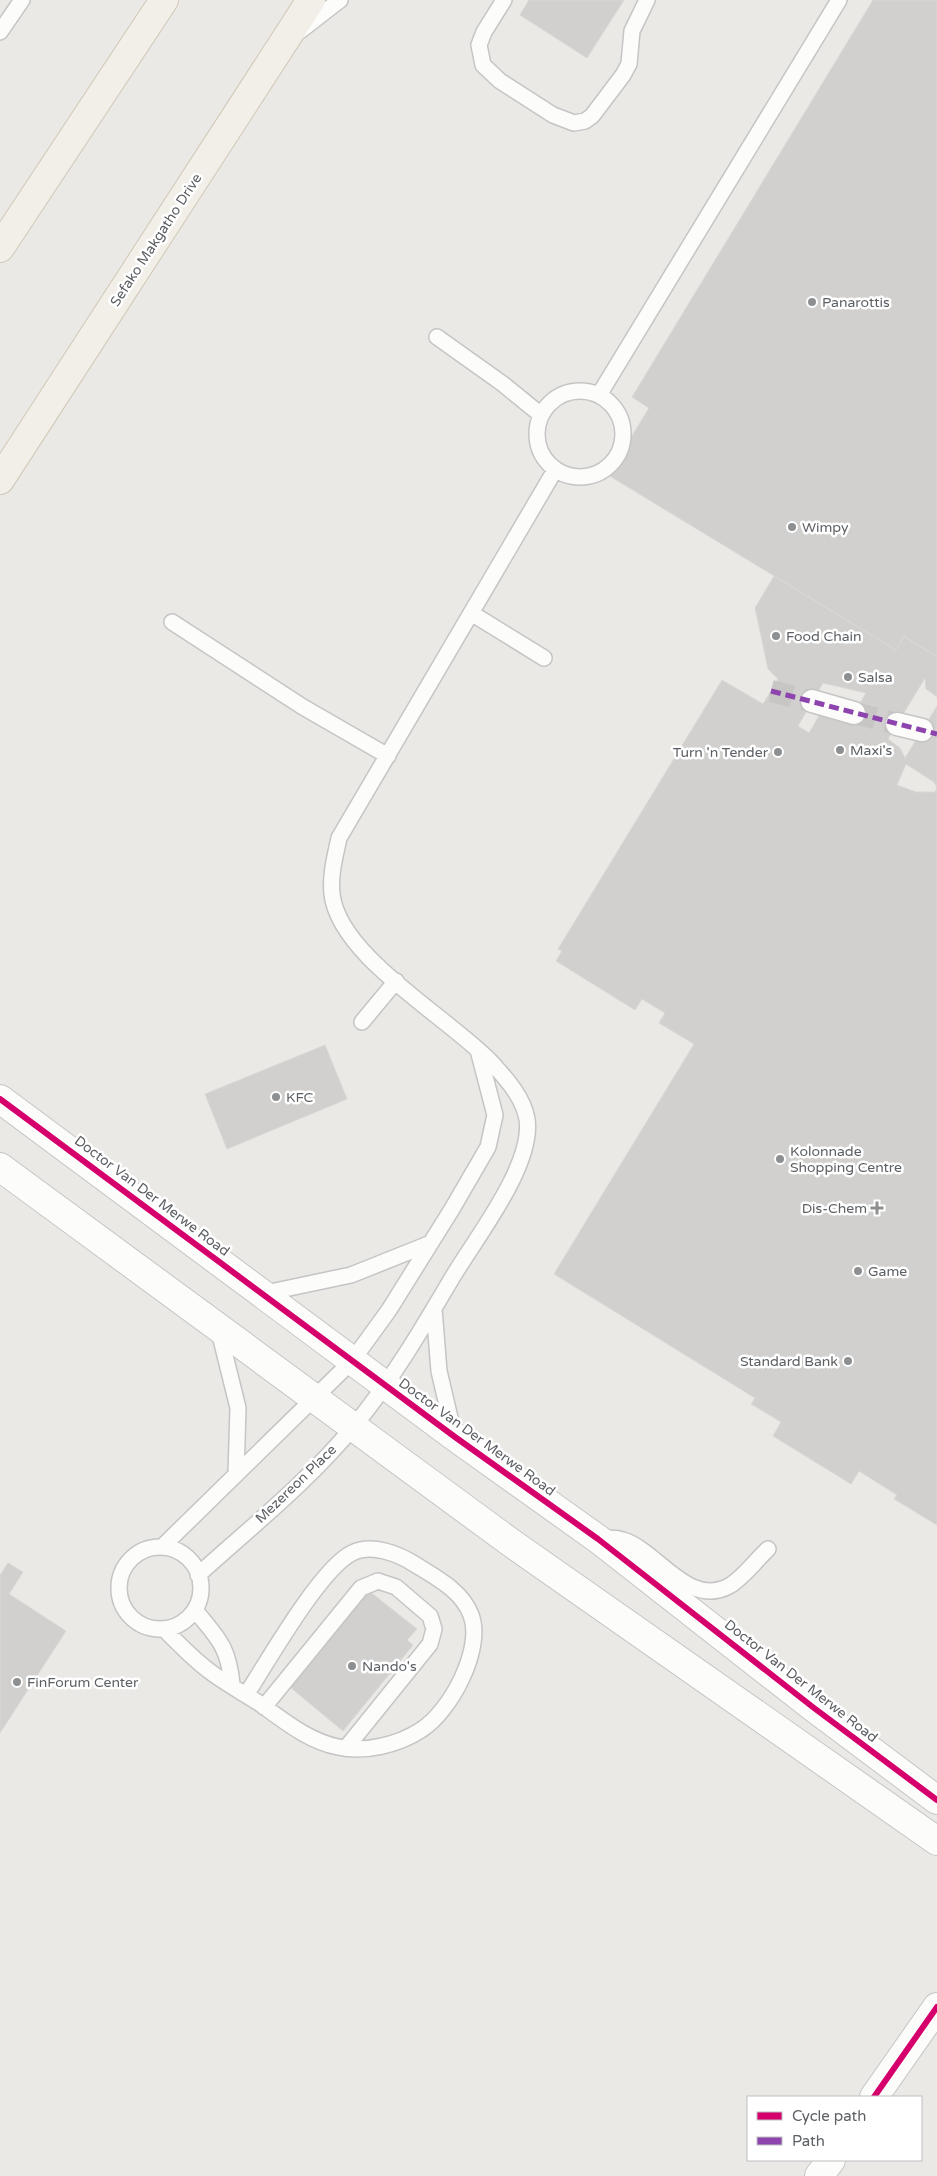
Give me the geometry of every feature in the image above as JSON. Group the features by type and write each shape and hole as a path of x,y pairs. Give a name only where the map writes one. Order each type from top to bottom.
{"main road":[{"path":"0,248 164,0"},
{"name":"Sefako Makgatho Drive","path":"0,480 312,0"}],"street":[{"path":"812,701 854,713"},
{"path":"897,724 922,730"},
{"name":"Doctor Van Der Merwe Road","path":"0,1099 384,1385 598,1539 814,1708 936,1799"},
{"path":"0,1167 510,1542 937,1841"},
{"path":"875,2096 937,2007"},
{"path":"819,2176 830,2161"}],"lane":[{"path":"0,32 22,0"},
{"path":"281,48 340,0"},
{"path":"504,0 484,32 479,45 483,65 500,81 522,96 552,115 574,123 585,121 592,116 624,75 629,64 632,31 647,0"},
{"path":"599,395 839,0"},
{"path":"437,336 503,384 541,415"},
{"path":"586,390 599,395 611,403 619,415 623,428 622,443 618,456 608,467 596,474 575,476 555,470 546,461 538,445 537,427 541,415 548,404 566,393 586,390"},
{"name":"Mezereon Place","path":"198,1575 299,1484 353,1427 384,1385 493,1215 525,1147 527,1120 520,1099 508,1080 478,1048 369,958 339,920 332,888 332,873 339,838 555,470"},
{"path":"471,613 544,658"},
{"path":"172,622 303,707 388,756"},
{"path":"362,1022 396,981"},
{"path":"162,1547 352,1361 389,1310 488,1147 495,1114 478,1048"},
{"path":"261,1294 351,1274 430,1243"},
{"path":"434,1309 439,1371 455,1437"},
{"path":"218,1328 238,1408 236,1474"},
{"path":"598,1539 624,1540 638,1547 681,1580 707,1592 731,1585 768,1549"},
{"path":"162,1547 185,1556 193,1564 198,1575 200,1587 194,1610 186,1619 164,1629 150,1628 138,1623 128,1614 121,1603 118,1590 120,1576 126,1564 136,1554 162,1547"},
{"path":"164,1629 208,1670 232,1684 264,1707 288,1724 318,1741 346,1748 364,1748 394,1744 422,1730 446,1704 467,1669 475,1643 471,1616 460,1595 409,1560 388,1552 372,1549 354,1552 337,1562 322,1581 246,1694"},
{"path":"264,1707 361,1588 378,1582 396,1587 430,1616 434,1629 430,1644 346,1748"},
{"path":"194,1610 225,1649 230,1661 232,1684"}],"building":[{"path":"529,0 624,0 587,58 520,15"},
{"path":"873,0 937,0 937,657 904,636 896,650 608,475 649,408 632,397"},
{"name":"Kolonnade Shopping Centre","path":"774,576 896,650 904,636 937,657 937,697 926,689 925,678 888,739 900,748 905,758 937,706 937,788 937,1525 894,1499 897,1495 859,1471 851,1484 773,1436 781,1422 751,1404 755,1398 554,1274 694,1044 659,1023 665,1013 642,999 635,1010 556,961 562,951 558,949 722,680 763,704 778,679 768,669 755,608","holes":["823,683 866,693 850,721 820,714 809,733 798,726","906,764 934,782 937,788 935,792 916,792 897,785"]},
{"name":"KFC","path":"325,1045 347,1099 227,1149 205,1094"},
{"name":"FinForum Center","path":"8,1563 23,1572 9,1594 66,1631 0,1733 0,1575"},
{"name":"Nando's","path":"369,1591 417,1629 407,1640 413,1645 343,1731 290,1687"}],"tunnel":[{"path":"771,691 812,701"},
{"path":"854,713 897,724"}],"marked path":[{"path":"771,691 937,734"}],"cycle path":[{"path":"0,1099 455,1437 598,1539 814,1708 937,1800"},
{"path":"875,2096 937,2007"}],"place":[{"name":"Panarottis","path":"812,302"},
{"name":"Wimpy","path":"792,527"},
{"name":"Food Chain","path":"776,636"},
{"name":"Salsa","path":"848,677"},
{"name":"Maxi's","path":"840,750"},
{"name":"Turn 'n Tender","path":"778,752"},
{"name":"KFC","path":"276,1097"},
{"name":"Kolonnade Shopping Centre","path":"780,1159"},
{"name":"Dis-Chem","path":"877,1208"},
{"name":"Game","path":"858,1271"},
{"name":"Standard Bank","path":"848,1361"},
{"name":"Nando's","path":"352,1666"},
{"name":"FinForum Center","path":"17,1682"}]}
